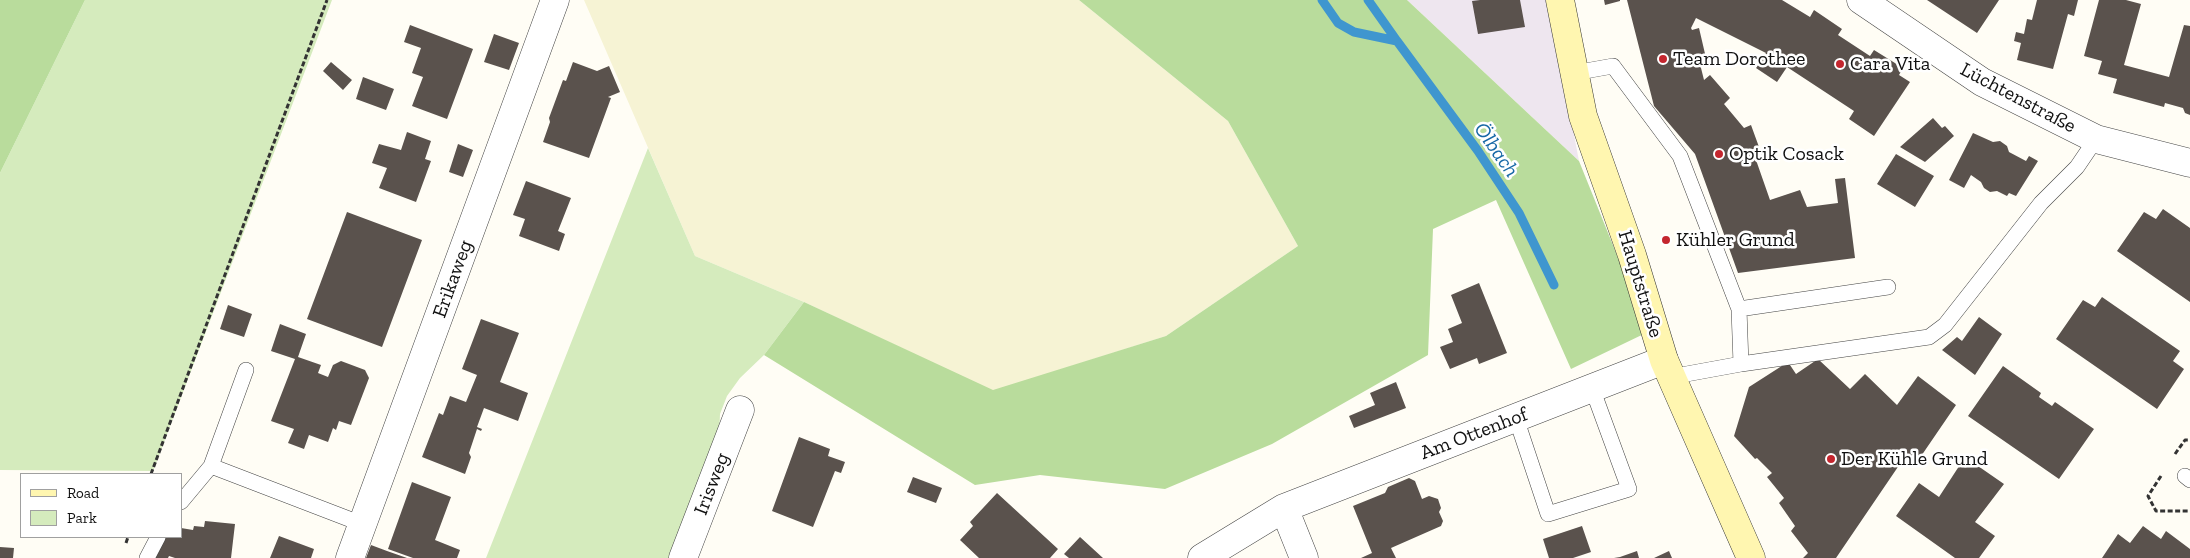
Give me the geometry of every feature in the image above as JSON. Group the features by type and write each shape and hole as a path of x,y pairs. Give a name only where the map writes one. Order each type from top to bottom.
{"main road":[{"name":"Hauptstraße","path":"1560,0 1583,116 1632,255 1667,368 1751,558"}],"street":[{"name":"Erikaweg","path":"350,558 555,0"},
{"name":"Lüchtenstraße","path":"1862,0 1982,82 2096,139 2190,163"},
{"name":"Am Ottenhof","path":"1202,558 1284,508 1592,388 1667,368"},
{"name":"Irisweg","path":"683,558 740,410"},
{"path":"1284,508 1304,558"}],"lane":[{"path":"1574,73 1613,66 1680,156 1739,310 1741,364"},
{"path":"1667,368 1741,364 1929,337 1946,325 2041,203 2076,167 2096,139"},
{"path":"1739,310 1888,287"},
{"path":"182,501 211,466 246,370"},
{"path":"1516,418 1548,514 1629,489 1592,388"},
{"path":"211,466 362,524"},
{"path":"147,558 157,538"}],"path":[{"path":"152,473 327,0"},
{"path":"2156,511 2190,511"}],"shaded area":[{"path":"584,0 1079,0 1228,121 1298,246 1166,336 993,391 804,302 695,256"},
{"path":"1407,0 1548,0 1579,161"}],"green space":[{"path":"0,0 85,0 0,173"},
{"path":"85,0 332,0 153,471 0,470 0,173"},
{"path":"1079,0 1407,0 1579,161 1648,332 1571,369 1496,200 1433,229 1428,355 1272,444 1165,489 1040,475 975,485 764,355 804,302 993,390 1166,336 1298,246 1228,121"},
{"path":"648,148 695,256 804,302 764,355 740,378 727,396 720,414 719,437 674,558 486,558"}],"building":[{"path":"1520,0 1525,27 1478,34 1472,1"},
{"path":"1604,0 1620,0 1620,1 1605,5"},
{"path":"1627,0 1782,0 1810,17 1814,10 1842,29 1838,35 1870,56 1874,50 1903,68 1899,75 1910,82 1874,136 1849,119 1854,111 1787,67 1777,82 1756,68 1766,53 1696,18 1691,28 1692,30 1699,28 1706,58 1699,60 1704,80 1710,75 1730,98 1724,104 1744,128 1751,125 1763,158 1756,160 1770,200 1800,190 1807,207 1838,203 1835,179 1845,178 1855,258 1738,273 1695,154 1654,106"},
{"path":"1927,0 1999,0 1977,33"},
{"path":"2037,0 2078,0 2074,16 2068,14 2053,69 2017,60 2021,43 2014,41 2016,32 2024,34 2027,19 2032,20"},
{"path":"2099,0 2126,0 2141,4 2124,65 2169,77 2184,25 2190,26 2190,115 2185,113 2183,108 2165,103 2164,107 2113,93 2117,79 2098,74 2102,61 2084,56"},
{"path":"410,25 473,49 447,119 412,106 423,77 412,73 421,48 404,42"},
{"path":"494,34 519,43 509,70 484,62"},
{"path":"331,62 352,80 343,90 323,71"},
{"path":"573,62 597,71 609,66 620,92 608,97 611,98 589,158 543,142 550,122 549,118 563,80 566,81"},
{"path":"363,77 394,89 386,110 356,99"},
{"path":"1933,118 1942,128 1945,126 1954,136 1925,162 1900,147"},
{"path":"407,132 431,141 425,159 431,161 416,202 379,188 387,168 372,163 379,144 401,150"},
{"path":"1973,133 1993,142 2000,141 2007,146 2009,152 2026,161 2029,156 2038,161 2016,196 2009,193 2007,196 1997,191 1990,192 1971,175 1964,188 1949,180"},
{"path":"458,144 473,150 463,177 449,172"},
{"path":"1896,154 1934,176 1915,207 1877,184"},
{"path":"526,181 571,198 558,231 565,234 559,251 519,236 525,219 513,215"},
{"path":"2163,209 2190,228 2190,302 2117,251 2144,212 2156,219"},
{"path":"347,212 422,240 382,347 307,319"},
{"path":"1479,283 1507,353 1479,364 1477,358 1450,369 1440,347 1453,342 1448,329 1462,323 1451,295"},
{"path":"2102,297 2180,351 2173,361 2184,369 2157,409 2056,339 2083,300 2095,307"},
{"path":"228,305 252,314 244,337 220,329"},
{"path":"1979,317 2002,334 1975,375 1942,350 1957,337 1962,341"},
{"path":"481,319 519,333 500,382 528,393 518,421 484,408 477,427 482,429 481,431 477,429 469,453 471,457 465,474 422,457 439,413 443,415 450,396 466,402 477,375 462,369"},
{"path":"280,324 306,334 298,357 321,365 318,373 328,377 333,365 341,361 365,370 369,378 351,425 339,421 336,430 333,428 328,442 309,435 304,449 288,443 294,429 271,421 295,359 271,351"},
{"name":"Der Kühle Grund","path":"1818,359 1850,389 1865,374 1897,405 1918,376 1956,405 1915,465 1904,458 1836,558 1803,558 1808,553 1791,531 1795,526 1779,503 1784,498 1767,477 1772,473 1757,458 1755,459 1734,436 1749,387 1788,362 1796,374"},
{"path":"2003,366 2041,393 2039,397 2052,406 2055,402 2094,429 2059,479 1968,416"},
{"path":"1396,382 1406,408 1354,428 1349,416 1375,405 1370,393"},
{"path":"799,437 830,449 828,456 845,462 841,473 835,471 813,527 772,511"},
{"path":"1965,457 2004,484 1975,522 1995,536 1979,558 1955,558 1896,516 1919,483 1939,497"},
{"path":"913,477 942,488 936,503 907,492"},
{"path":"1409,478 1415,481 1422,499 1429,496 1438,499 1441,508 1439,512 1443,521 1441,526 1391,548 1396,558 1361,558 1372,553 1353,506 1385,493 1388,487"},
{"path":"412,482 451,497 435,540 460,550 457,558 413,558 388,549"},
{"path":"997,493 1058,549 1050,558 979,558 960,540 973,526 970,522"},
{"path":"205,521 235,524 231,558 175,558 169,556 168,558 155,558 163,538 182,538 182,528 193,530 194,526 204,527"},
{"path":"1582,526 1591,552 1573,558 1549,558 1543,539"},
{"path":"2143,526 2161,539 2166,531 2190,549 2190,558 2102,558 2118,534 2130,543"},
{"path":"279,536 314,549 311,558 270,558"},
{"path":"1080,537 1103,558 1069,558 1064,554"},
{"path":"371,545 387,551 407,558 366,558"},
{"path":"0,547 14,548 13,558 0,558"},
{"path":"1637,551 1639,558 1614,558 1620,557"},
{"path":"1669,551 1672,558 1654,558"}],"waterway":[{"name":"Ölbach","path":"1322,0 1338,23 1354,32 1397,41 1478,151 1519,213 1554,285"},
{"name":"Ölbach","path":"1368,0 1397,41"}],"place":[{"name":"Team Dorothee","path":"1663,59"},
{"name":"Cara Vita","path":"1840,64"},
{"name":"Optik Cosack","path":"1719,154"},
{"name":"Kühler Grund","path":"1666,240"},
{"name":"Der Kühle Grund","path":"1831,459"}]}
